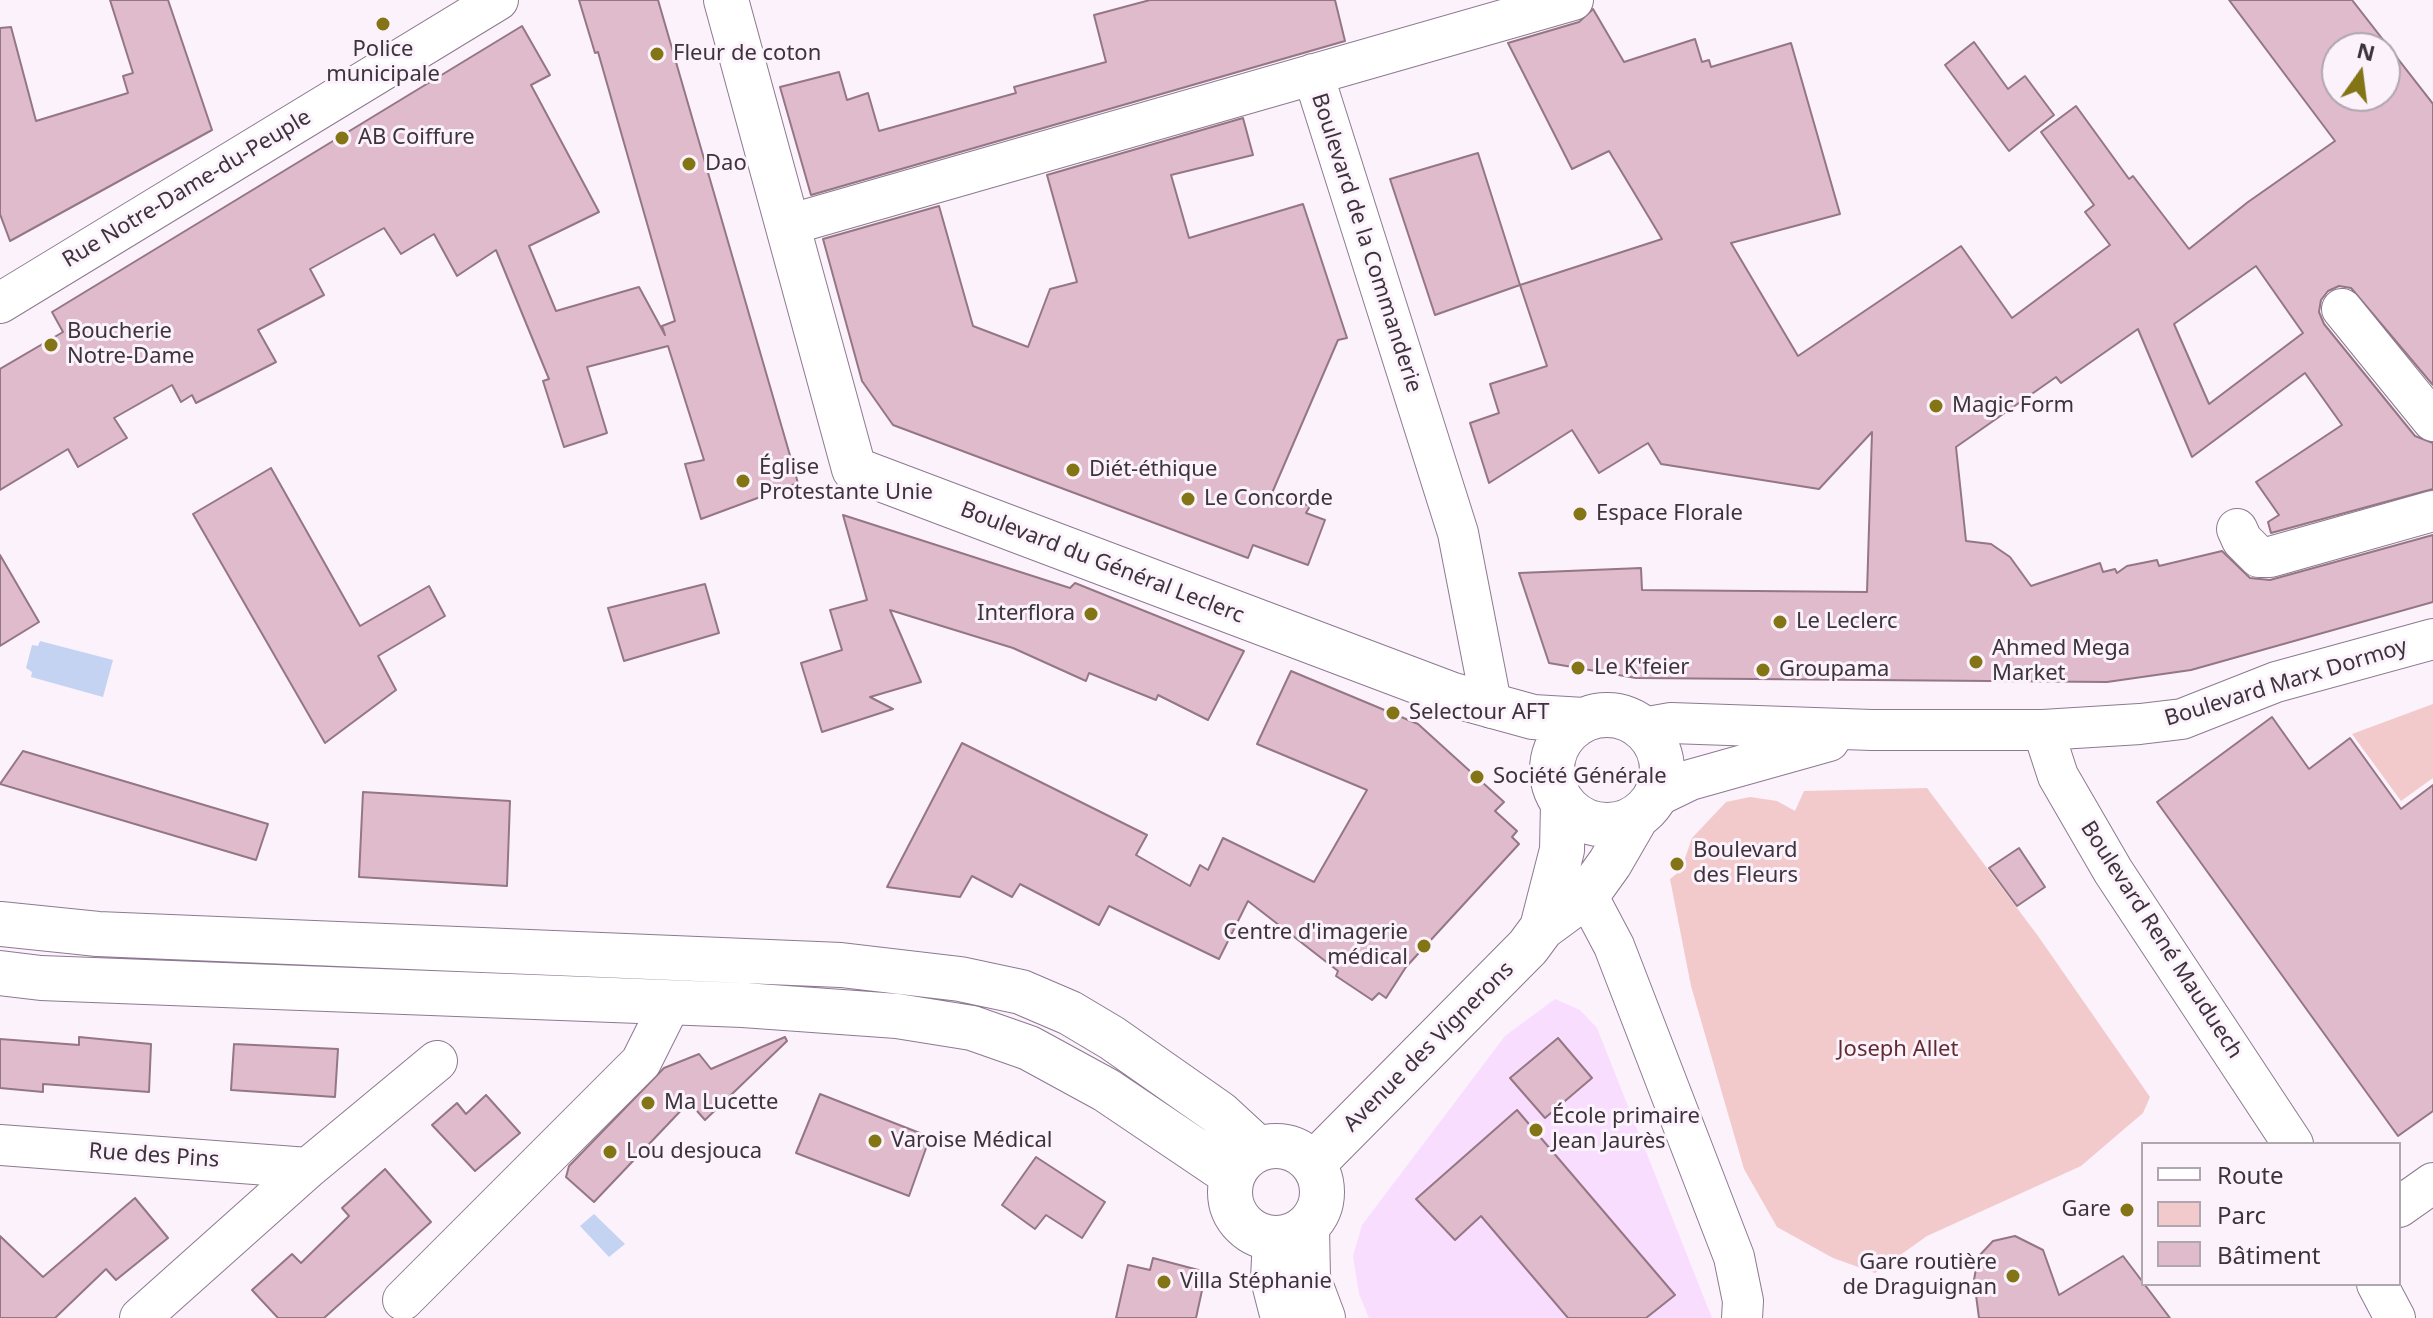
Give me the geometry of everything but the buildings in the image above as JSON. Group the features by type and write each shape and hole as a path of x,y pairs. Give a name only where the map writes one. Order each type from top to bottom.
{"main road":[{"name":"Boulevard du Général Leclerc","path":"726,0 854,469 1492,708 1533,717 1584,720"},
{"name":"Boulevard du Général Leclerc","path":"1492,708 1553,759 1557,784"},
{"path":"1615,715 1643,728 1655,742 1662,759 1662,778 1646,807 1610,826 1597,825 1573,813 1557,784 1559,743 1584,720 1615,715"},
{"name":"Avenue des Vignerons","path":"1542,928 1562,850 1557,784"},
{"name":"Avenue des Vignerons","path":"1313,1164 1528,947 1542,928 1587,895 1646,807"},
{"path":"0,924 114,934 841,965 960,979 1021,992 1102,1031 1219,1113 1245,1162"},
{"path":"0,973 72,979 671,1002 897,1016 972,1028 1029,1048 1245,1162"},
{"path":"1283,1318 1273,1279 1291,1233 1318,1213 1323,1197 1321,1180 1313,1164 1288,1147 1273,1145 1245,1162 1229,1189 1237,1218 1248,1229 1291,1233"},
{"path":"1291,1233 1323,1318"}],"street":[{"name":"Rue Notre-Dame-du-Peuple","path":"0,303 498,0"},
{"path":"1313,74 1573,0"},
{"name":"Boulevard de la Commanderie","path":"788,225 1313,74 1458,533 1492,708"},
{"path":"2342,309 2433,421"},
{"path":"2237,529 2242,540 2259,557 2270,557 2433,511"},
{"name":"Boulevard Marx Dormoy","path":"2043,730 2182,719 2276,682 2433,639"},
{"path":"1643,728 1671,723 1872,730 2043,730"},
{"path":"1646,807 1690,780 1872,730"},
{"name":"Boulevard René Mauduech","path":"2043,730 2058,776 2113,871 2292,1142"},
{"path":"1587,895 1614,946 1734,1257 1743,1301 1742,1318"},
{"path":"403,1300 641,1062 671,1002"},
{"path":"140,1318 308,1168 437,1061"},
{"name":"Rue des Pins","path":"0,1145 308,1168"},
{"path":"2401,1206 2433,1183"},
{"path":"2378,1286 2395,1318"}],"shaded area":[{"name":"École primaire Jean Jaurès","path":"1555,999 1580,1010 1597,1028 1712,1318 1369,1318 1359,1294 1353,1256 1362,1225 1505,1036"}],"green space":[{"path":"2433,704 2433,778 2401,801 2352,734"},
{"name":"Joseph Allet","path":"1927,788 2038,936 2150,1097 2143,1113 2081,1166 1927,1236 1875,1273 1833,1258 1777,1227 1744,1169 1691,986 1670,879 1681,870 1692,838 1726,802 1750,797 1777,801 1795,811 1804,791"}],"water":[{"path":"40,641 113,660 103,697 31,677 32,672 26,668 32,645 38,646"},
{"path":"594,1214 625,1244 609,1257 580,1226"}],"place":[{"name":"Police municipale","path":"383,24"},
{"name":"Fleur de coton","path":"657,54"},
{"name":"AB Coiffure","path":"342,138"},
{"name":"Dao","path":"689,164"},
{"name":"Boucherie Notre-Dame","path":"51,345"},
{"name":"Magic Form","path":"1936,406"},
{"name":"Diét-éthique","path":"1073,470"},
{"name":"Église Protestante Unie","path":"743,481"},
{"name":"Le Concorde","path":"1188,499"},
{"name":"Espace Florale","path":"1580,514"},
{"name":"Interflora","path":"1091,614"},
{"name":"Le Leclerc","path":"1780,622"},
{"name":"Ahmed Mega Market","path":"1976,662"},
{"name":"Le K'feier","path":"1578,668"},
{"name":"Groupama","path":"1763,670"},
{"name":"Selectour AFT","path":"1393,713"},
{"name":"Société Générale","path":"1477,777"},
{"name":"Boulevard des Fleurs","path":"1677,864"},
{"name":"Centre d'imagerie médical","path":"1424,946"},
{"name":"Ma Lucette","path":"648,1103"},
{"name":"École primaire Jean Jaurès","path":"1536,1130"},
{"name":"Varoise Médical","path":"875,1141"},
{"name":"Lou desjouca","path":"610,1152"},
{"name":"Gare","path":"2127,1210"},
{"name":"Gare routière de Draguignan","path":"2013,1276"},
{"name":"Villa Stéphanie","path":"1164,1282"}]}
